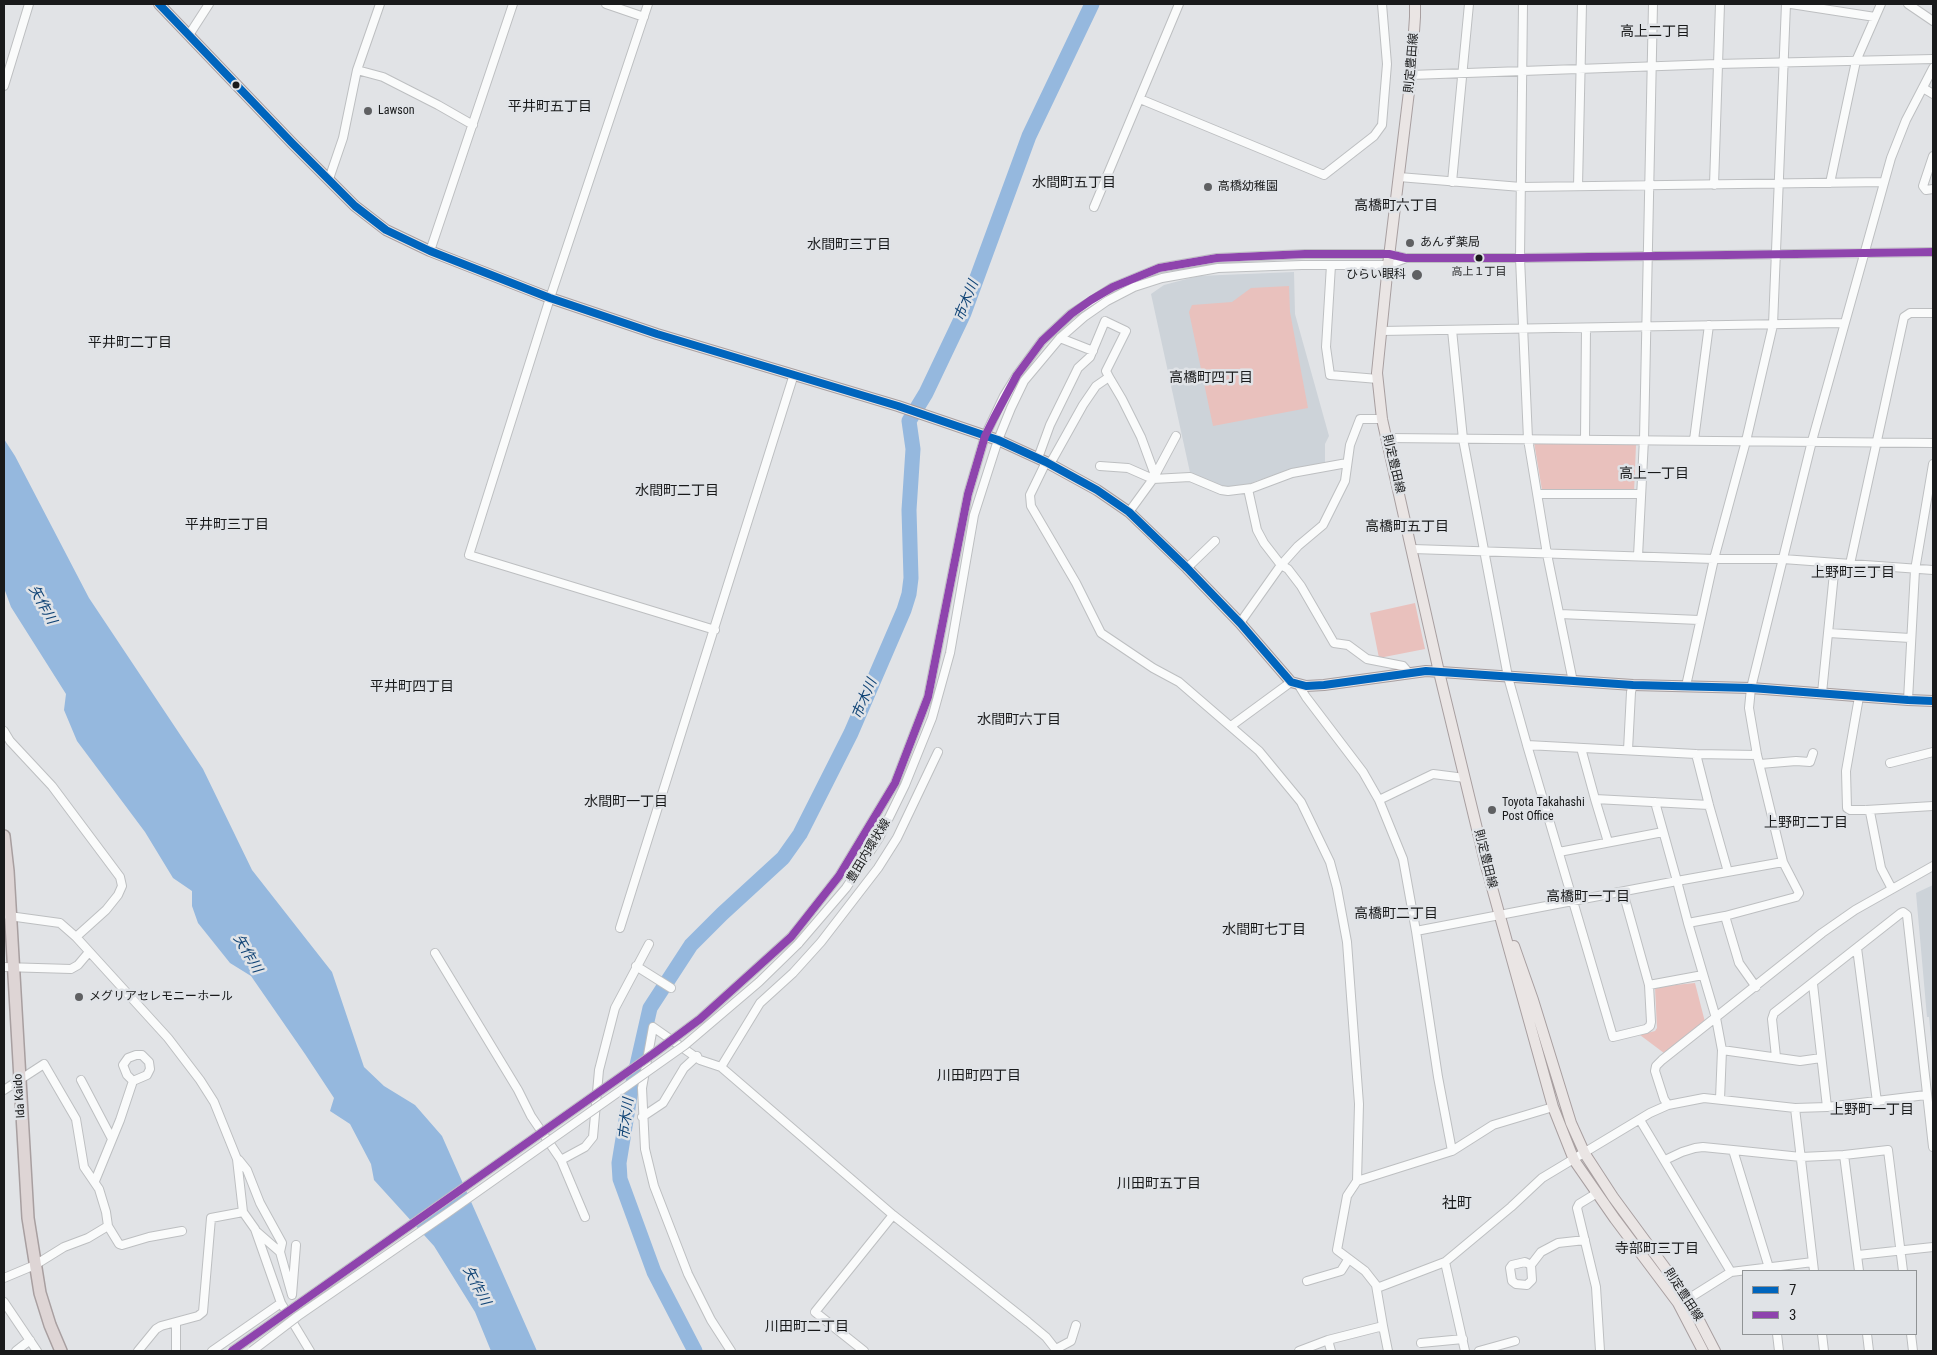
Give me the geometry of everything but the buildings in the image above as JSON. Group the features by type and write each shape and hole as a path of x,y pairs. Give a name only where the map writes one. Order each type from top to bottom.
{"highway":[{"name":"Ida Kaido","path":"4,836 8,871 8,968 19,1080 28,1218 35,1265 46,1314 60,1351"}],"main road":[{"path":"160,4 292,143 355,206 386,230 430,251 550,298 658,334 928,416 998,440 1044,461 1097,490 1129,512 1187,568 1295,683 1306,686 1324,685 1426,671 1573,682 1751,688 1933,701"},
{"name":"則定豊田線","path":"1415,4 1416,17 1411,75 1381,331 1378,379 1382,419 1413,549 1439,672 1486,866 1553,1107 1574,1160 1674,1296 1703,1351"},
{"name":"則定豊田線","path":"1500,916 1533,1000 1571,1123 1585,1154 1688,1299 1716,1351"}],"street":[{"path":"4,86 29,4"},
{"path":"188,35 209,4"},
{"path":"328,179 343,138 357,70 380,4"},
{"path":"430,251 513,4"},
{"path":"606,4 644,17"},
{"path":"648,4 550,298 468,555 714,630"},
{"path":"1094,207 1179,4"},
{"path":"1140,99 1324,175 1374,136 1382,125 1387,64 1382,4"},
{"path":"1452,182 1469,4"},
{"path":"1523,4 1520,258 1528,439 1547,554 1573,682"},
{"path":"1578,186 1582,4"},
{"path":"1638,556 1644,439 1653,4"},
{"path":"1714,185 1720,4"},
{"path":"1686,686 1699,620 1746,441 1773,325 1786,4"},
{"path":"1791,4 1875,17"},
{"path":"1830,183 1856,61 1881,4"},
{"path":"1908,4 1933,21"},
{"path":"1411,75 1717,64 1933,59"},
{"path":"1688,923 1726,916 1795,898 1799,893 1783,862 1757,755 1749,708 1751,688 1812,441 1891,158 1906,120 1933,68"},
{"path":"357,70 383,77 473,125"},
{"path":"1923,88 1933,94"},
{"path":"1933,156 1923,186 1926,190 1933,190"},
{"path":"1399,177 1521,187 1884,182"},
{"name":"豊田内環状線","path":"252,1351 298,1316 685,1045 759,982 798,944 846,888 879,838 909,776 932,718 950,653 974,515 1010,408 1024,381 1060,338 1084,317 1107,301 1134,287 1162,278 1218,268 1331,265 1406,258 1933,252"},
{"name":"豊田内環状線","path":"232,1351 653,1054 700,1019 791,937 840,876 895,782 928,697 968,494 985,436 1017,375 1042,342 1071,314 1113,286 1159,268 1217,258 1304,254 1388,260"},
{"path":"1331,265 1326,347 1330,375 1378,379"},
{"path":"1850,564 1904,317 1910,313 1933,313"},
{"path":"1044,461 1050,425 1078,368 1090,357 1105,321 1126,331 1106,371 1141,438 1154,477"},
{"path":"1381,331 1844,323"},
{"path":"1694,440 1710,325"},
{"path":"1585,439 1586,328"},
{"path":"1452,330 1463,439 1508,677 1613,1037 1650,1026 1651,1022 1649,986 1623,892"},
{"path":"1060,338 1093,351"},
{"path":"620,928 794,374"},
{"path":"1109,378 1096,386 1044,461 1030,495 1031,506 1076,583 1101,633 1153,668 1179,682 1267,759 1301,802 1316,832 1332,871 1344,922 1359,1104 1357,1181 1347,1196 1337,1250 1365,1271 1377,1288 1388,1351"},
{"path":"1240,623 1281,565 1300,543 1323,525 1345,481 1350,445 1360,419 1382,419"},
{"path":"1129,512 1154,477 1176,436"},
{"path":"1387,438 1933,442"},
{"path":"1100,466 1128,468 1154,477 1188,476 1221,490 1248,489 1292,473 1347,462"},
{"path":"1908,700 1915,570 1933,464"},
{"path":"1248,489 1256,530 1281,565 1288,569 1301,586 1334,643 1348,645 1367,659 1403,666 1409,673"},
{"path":"1538,494 1641,494"},
{"path":"1187,568 1215,540"},
{"path":"1413,549 1783,560 1933,570"},
{"path":"1822,693 1835,563"},
{"path":"1560,614 1699,620"},
{"path":"1829,632 1910,638"},
{"path":"1231,726 1295,683 1363,772 1379,800 1403,858 1438,1077 1452,1151"},
{"path":"1628,750 1633,685"},
{"path":"1859,697 1846,771 1847,808 1850,810 1866,810 1933,806"},
{"path":"4,731 52,786 120,877 122,886 118,895 106,910 76,937"},
{"path":"1527,745 1696,754 1757,755"},
{"path":"1581,748 1608,842"},
{"path":"721,1068 760,1003 793,973 821,942 878,868 897,838 938,752"},
{"path":"1890,763 1933,752"},
{"path":"1760,764 1796,761 1810,762 1813,753"},
{"path":"1696,754 1728,872"},
{"path":"1379,800 1433,774 1465,778"},
{"path":"1596,798 1709,805"},
{"path":"1654,802 1716,1018 1722,1050 1720,1099"},
{"path":"1866,810 1870,812 1881,868 1892,889"},
{"path":"1559,852 1662,832"},
{"path":"1416,931 1783,862"},
{"path":"1668,1105 1664,1099 1655,1071 1656,1066 1675,1048 1756,987 1822,933 1855,910 1933,866"},
{"path":"1776,1057 1772,1016 1904,912 1907,914 1933,1147"},
{"path":"9,916 60,923 76,937 168,1038 200,1080 214,1102 238,1159 247,1170 260,1202 282,1243 280,1252 292,1295 296,1245"},
{"path":"1726,916 1740,964 1756,987"},
{"path":"561,1160 585,1147 593,1137 599,1070 615,1008 649,944"},
{"path":"1857,948 1877,1102"},
{"path":"8,968 71,969 78,965 88,952"},
{"path":"435,953 518,1090 531,1116 561,1160 585,1217"},
{"path":"636,966 671,988"},
{"path":"1649,986 1703,975"},
{"path":"1812,984 1827,1107"},
{"path":"731,1351 711,1320 688,1274 654,1186 645,1149 642,1088 653,1027 700,1060 721,1068 892,1215 1028,1322 1057,1350 1070,1342 1076,1325"},
{"path":"1722,1050 1800,1061 1821,1058"},
{"path":"642,1117 662,1103 684,1068 696,1056"},
{"path":"4,1090 44,1064 76,1119 84,1167 95,1181 102,1196 108,1226 119,1244 122,1246 149,1237 182,1231"},
{"path":"81,1080 112,1139"},
{"path":"95,1181 133,1081"},
{"path":"1377,1288 1445,1262 1511,1207 1542,1178 1668,1105 1699,1099 1720,1099 1795,1108 1827,1107 1926,1096"},
{"path":"1357,1181 1452,1151 1493,1125 1553,1107"},
{"path":"1795,1108 1814,1270"},
{"path":"1640,1120 1731,1272"},
{"path":"1665,1160 1682,1152 1703,1147 1800,1157 1844,1155 1885,1150 1889,1152 1903,1270"},
{"path":"1733,1150 1769,1269"},
{"path":"1844,1155 1859,1270"},
{"path":"238,1159 243,1212 255,1229 280,1252"},
{"path":"1597,1193 1579,1204 1577,1208 1598,1301 1600,1351"},
{"path":"138,1351 156,1329 198,1316 203,1312 211,1218 243,1212"},
{"path":"864,1351 815,1312 892,1215"},
{"path":"4,1278 35,1265 64,1247 88,1238 108,1226"},
{"path":"255,1229 281,1303 310,1351"},
{"path":"1531,1265 1541,1252 1551,1246 1585,1240"},
{"path":"1858,1256 1933,1247"},
{"path":"1307,1281 1341,1270 1348,1260"},
{"path":"1445,1262 1465,1351"},
{"path":"1756,1270 1813,1262"},
{"path":"1688,1299 1731,1272 1742,1271"},
{"path":"4,1302 37,1351"},
{"path":"212,1351 281,1303"},
{"path":"176,1323 176,1351"},
{"path":"1299,1351 1328,1340 1383,1326"},
{"path":"1777,1335 1779,1351"},
{"path":"1822,1335 1824,1351"},
{"path":"1866,1335 1869,1351"},
{"path":"1911,1335 1913,1351"},
{"path":"1421,1343 1463,1339"},
{"path":"16,1351 30,1340"},
{"path":"1328,1340 1330,1351"},
{"path":"1479,1351 1514,1341"}],"shaded area":[{"path":"1294,272 1295,314 1329,436 1325,444 1325,465 1293,469 1241,488 1215,488 1191,477 1151,294 1164,285 1198,276"},
{"path":"1289,286 1290,312 1308,408 1213,426 1189,312 1192,305 1232,302 1251,288"},
{"path":"1534,442 1636,445 1634,493 1542,490"},
{"path":"1415,603 1425,649 1379,658 1370,613"},
{"path":"1933,885 1933,1059 1929,1017 1927,1017 1916,893"},
{"path":"1695,983 1705,1022 1664,1053 1640,1035 1655,1031 1657,1028 1655,987"}],"water":[{"name":"矢作川","path":"4,439 15,456 89,598 203,769 252,870 332,972 364,1067 384,1086 415,1105 442,1136 537,1351 491,1351 475,1312 434,1246 374,1180 371,1164 350,1124 330,1111 334,1098 305,1054 251,976 230,963 198,923 192,906 192,891 173,878 145,832 77,741 64,710 66,694 11,607 4,588"}],"waterway":[{"name":"市木川","path":"695,1351 654,1272 620,1179 619,1163 630,1096 650,1008 691,945 783,858 800,834 851,733 904,610 909,594 911,578 909,510 913,449 909,421 926,393 964,313 1029,136 1092,4"}],"transit line":[{"name":"7","path":"159,4 355,206 386,230 430,251 550,298 657,334 898,406 998,440 1046,462 1097,490 1129,512 1240,623 1291,682 1306,686 1324,685 1426,671 1633,685 1751,688 1933,701"},
{"name":"3","path":"232,1351 653,1054 700,1019 791,937 839,876 895,783 928,697 968,494 985,436 1017,375 1042,341 1071,314 1091,300 1113,287 1159,268 1217,258 1305,254 1389,254 1406,258 1520,258 1933,252"}],"place":[{"name":"Lawson","path":"368,111"},
{"name":"高橋幼稚園","path":"1208,187"},
{"name":"あんず薬局","path":"1410,243"},
{"name":"高上１丁目","path":"1479,258"},
{"name":"ひらい眼科","path":"1417,275"},
{"name":"Toyota Takahashi Post Office","path":"1492,810"},
{"name":"メグリアセレモニーホール","path":"79,997"}],"district":[{"name":"高上二丁目","path":"1655,32"},
{"name":"平井町五丁目","path":"550,107"},
{"name":"水間町五丁目","path":"1074,183"},
{"name":"高橋町六丁目","path":"1396,206"},
{"name":"水間町三丁目","path":"849,245"},
{"name":"平井町二丁目","path":"130,343"},
{"name":"高橋町四丁目","path":"1211,378"},
{"name":"高上一丁目","path":"1654,474"},
{"name":"水間町二丁目","path":"677,491"},
{"name":"平井町三丁目","path":"227,525"},
{"name":"高橋町五丁目","path":"1407,527"},
{"name":"上野町三丁目","path":"1853,573"},
{"name":"平井町四丁目","path":"412,687"},
{"name":"水間町六丁目","path":"1019,720"},
{"name":"水間町一丁目","path":"626,802"},
{"name":"上野町二丁目","path":"1806,823"},
{"name":"高橋町一丁目","path":"1588,897"},
{"name":"高橋町二丁目","path":"1396,914"},
{"name":"水間町七丁目","path":"1264,930"},
{"name":"川田町四丁目","path":"979,1076"},
{"name":"上野町一丁目","path":"1872,1110"},
{"name":"川田町五丁目","path":"1159,1184"},
{"name":"社町","path":"1457,1204"},
{"name":"寺部町三丁目","path":"1657,1249"},
{"name":"川田町二丁目","path":"807,1327"}]}
